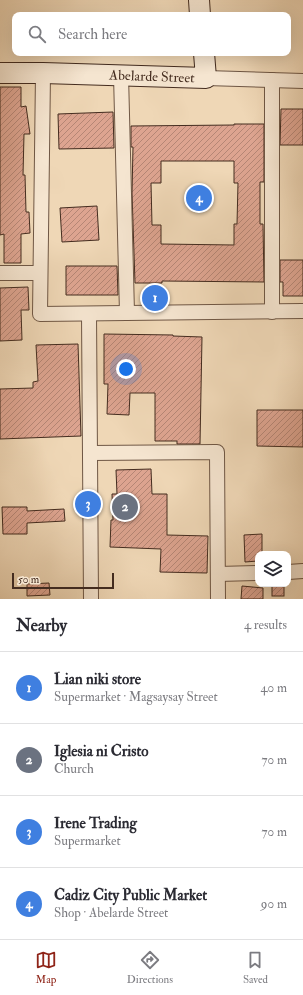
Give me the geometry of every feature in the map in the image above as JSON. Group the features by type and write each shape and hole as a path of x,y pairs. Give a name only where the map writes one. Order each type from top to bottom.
{"main road":[{"path":"199,0 200,12"},
{"path":"204,56 206,78"},
{"name":"Abelarde Street","path":"0,73 43,72 206,78"}],"street":[{"path":"43,72 40,314 303,311"},
{"path":"121,75 126,313"},
{"name":"Abelarde Street","path":"206,78 303,81"},
{"path":"272,80 272,312"},
{"path":"0,273 40,273"},
{"path":"89,314 91,599"},
{"path":"90,453 217,452 218,599"},
{"path":"291,572 303,571"},
{"path":"218,574 255,573"}],"building":[{"path":"0,87 21,87 21,107 26,106 30,134 24,134 23,175 25,175 26,212 29,212 30,233 21,234 21,263 4,263 4,234 0,235"},
{"path":"281,109 303,109 303,145 280,145"},
{"path":"113,112 114,148 59,149 58,114"},
{"path":"264,124 264,182 260,182 260,224 263,224 264,282 162,281 162,283 135,283 132,193 133,147 131,147 131,126","holes":["161,161 234,161 234,183 238,183 237,224 234,224 234,245 161,244 161,225 152,225 151,183 161,183"]},
{"path":"97,206 99,240 62,242 60,208"},
{"path":"280,260 303,260 303,296 283,296 283,282 280,282"},
{"path":"66,266 117,266 118,295 66,295"},
{"path":"28,287 29,310 21,310 22,340 0,341 0,288"},
{"path":"104,334 202,337 200,444 177,444 177,441 155,441 155,393 130,393 129,415 107,414 108,384 104,384"},
{"path":"78,344 81,436 0,439 0,389 33,388 33,382 38,381 36,345"},
{"path":"257,410 303,410 303,447 257,446"},
{"path":"151,469 152,494 167,494 167,535 208,536 207,573 160,572 161,549 110,547 111,520 113,520 112,494 117,494 116,470"},
{"path":"2,507 27,507 27,511 64,509 65,521 27,523 27,534 3,534"},
{"path":"262,534 262,551 255,551 255,561 245,562 244,535"},
{"path":"49,583 50,595 27,596 27,584"},
{"path":"242,586 263,588 263,599 241,599"},
{"path":"272,587 284,587 284,596 272,596"}],"place":[{"name":"Cadiz City Public Market","path":"199,198"},
{"name":"Lian niki store","path":"155,298"},
{"name":"Irene Trading","path":"88,504"},
{"name":"Iglesia ni Cristo","path":"125,507"}]}
